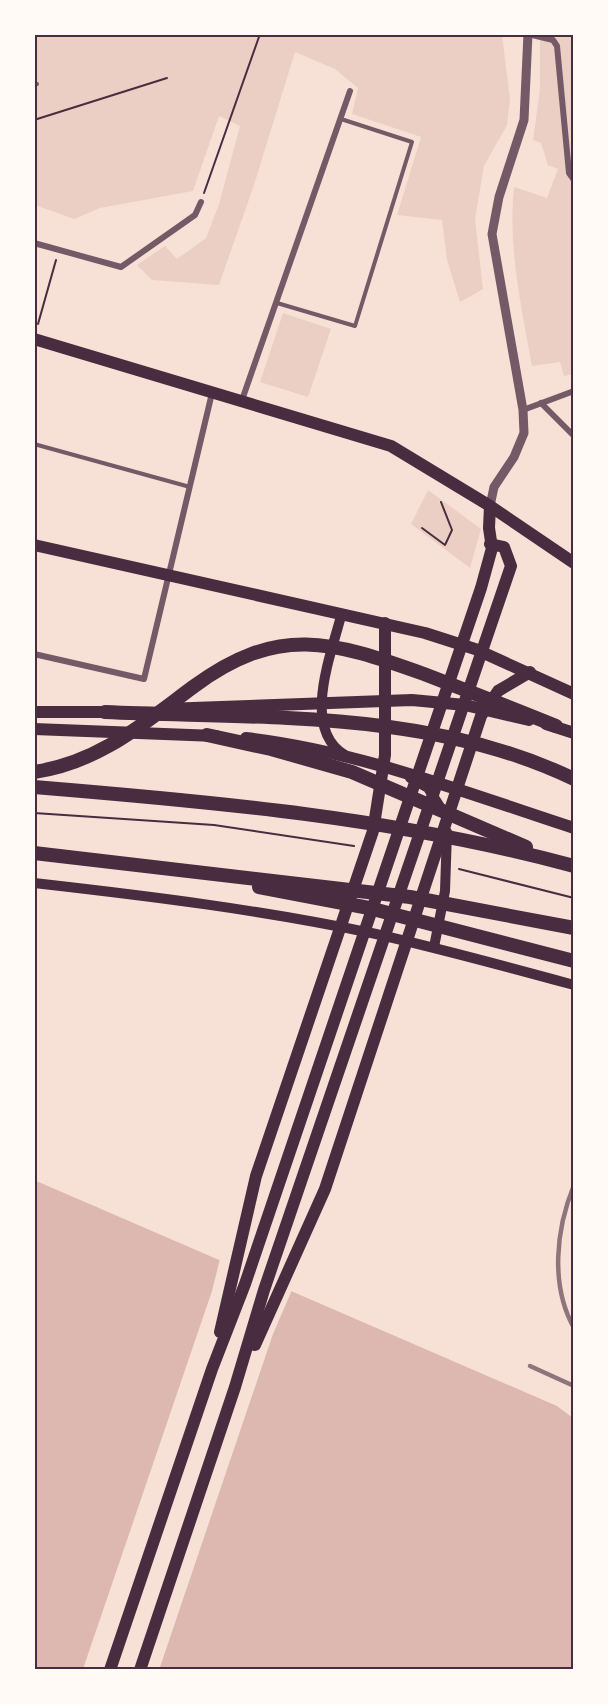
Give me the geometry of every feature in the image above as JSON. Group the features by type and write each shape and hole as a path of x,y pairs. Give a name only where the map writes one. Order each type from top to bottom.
{"highway":[{"path":"34,772 69,764 112,746 207,677 238,659 279,646 315,644 368,654 488,698 556,726"},
{"path":"105,712 375,725 451,736 496,748 573,779"},
{"path":"207,735 272,749 352,772 573,867"},
{"path":"34,787 243,804 458,838 573,867"},
{"path":"34,853 410,897 484,909 573,928"},
{"path":"148,867 405,917 573,961"}],"main road":[{"path":"34,339 391,446 490,506 573,563"},
{"path":"110,1670 212,1369 245,1284 481,588 490,560 490,506"},
{"path":"140,1670 235,1387 264,1290 511,566 504,548 490,544"},
{"path":"34,545 340,616 385,623 454,641 530,672 573,694"},
{"path":"340,616 322,701 324,732 341,752 420,783 440,804 446,825 446,877 434,947"},
{"path":"212,1369 256,1176 373,831 383,773 385,623"},
{"path":"235,1387 321,1198 481,716 498,691 530,672"},
{"path":"34,712 105,712 246,704 412,700 465,705 556,726 573,733"},
{"path":"34,729 207,735 285,743 344,755 573,828"},
{"path":"34,883 256,912 434,947 573,985"}],"street":[{"path":"490,506 494,487 514,457 524,433 523,410 492,234 499,197 525,120 528,34 553,40 557,46 569,172 573,180"},
{"path":"242,400 350,91"},
{"path":"34,243 121,267 195,215 201,202"},
{"path":"523,410 573,391"},
{"path":"34,654 144,679 213,393"},
{"path":"542,403 573,436"}],"lane":[{"path":"276,303 355,327 412,142 340,118"},
{"path":"34,444 190,487"}],"path":[{"path":"201,202 260,34"},
{"path":"34,120 166,78"},
{"path":"38,324 59,250"},
{"path":"422,528 445,545 452,530 441,502"},
{"path":"34,813 214,825 364,848"},
{"path":"458,869 573,898"}],"shaded area":[{"path":"35,35 502,35 510,99 507,125 484,166 475,219 483,289 460,302 447,260 442,220 397,215 421,137 352,114 358,88 335,69 295,52 254,185 219,285 152,280 137,265 165,246 177,259 206,238 219,204 240,126 219,116 193,191 100,208 74,219 35,205"},
{"path":"540,35 573,35 573,374 564,376 560,362 532,366 514,254 514,187 547,198 558,169 548,165 541,143 533,140 540,89"},
{"path":"283,313 331,329 308,397 260,382"},
{"path":"428,490 481,529 470,568 411,524"},
{"path":"34,1180 557,1406 573,1418 573,1669 35,1669"}],"pier":[{"path":"220,1259 292,1290 273,1334 159,1670 83,1669 212,1291"}],"railway":[{"path":"574,1185 563,1220 558,1257 561,1294 574,1328"},
{"path":"530,1366 574,1386"}]}
